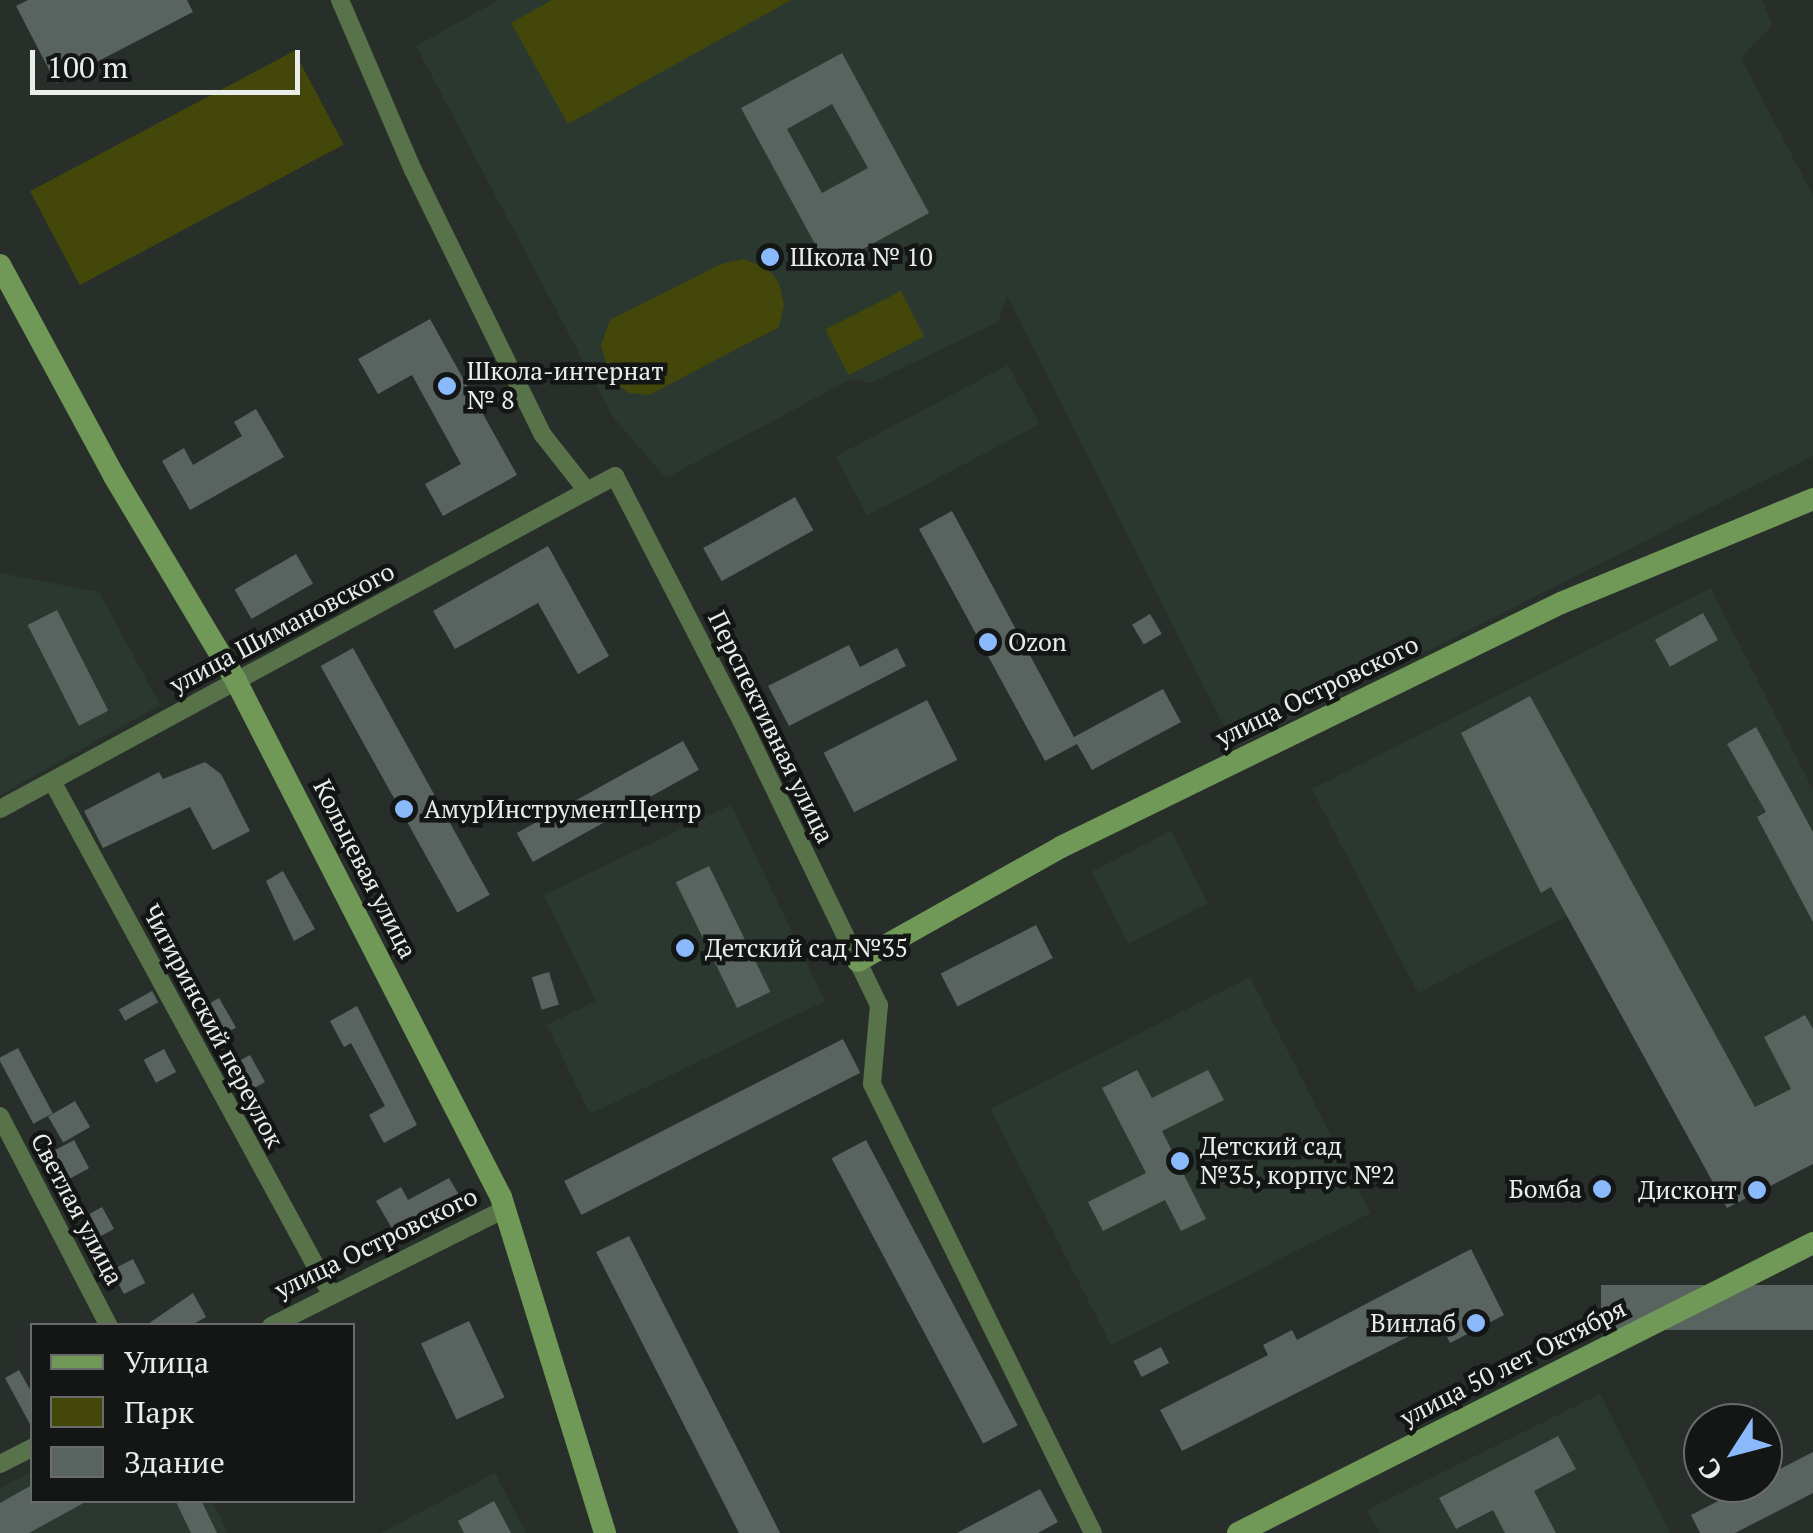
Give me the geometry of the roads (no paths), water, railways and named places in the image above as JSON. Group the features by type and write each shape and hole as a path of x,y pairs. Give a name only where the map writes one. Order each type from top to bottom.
{"street":[{"path":"340,0 413,170 543,435 587,491"},
{"name":"Кольцевая улица","path":"0,265 114,476 236,681 505,1209 605,1533"},
{"name":"Перспективная улица","path":"587,491 616,476 858,961 879,1005 872,1084 1093,1533"},
{"name":"улица Шимановского","path":"0,809 587,491"},
{"name":"улица Островского","path":"858,961 1061,847 1561,603 1813,499"},
{"name":"Чигиринский переулок","path":"52,781 331,1294"},
{"name":"Светлая улица","path":"0,1116 108,1323"},
{"name":"улица Островского","path":"277,1323 505,1209"},
{"name":"улица 50 лет Октября","path":"1238,1533 1813,1243"},
{"path":"0,1464 30,1449"}],"place":[{"name":"Школа № 10","path":"770,257"},
{"name":"Школа-интернат № 8","path":"447,386"},
{"name":"Ozon","path":"988,642"},
{"name":"АмурИнструментЦентр","path":"404,809"},
{"name":"Детский сад №35","path":"685,948"},
{"name":"Детский сад №35, корпус №2","path":"1180,1161"},
{"name":"Бомба","path":"1602,1189"},
{"name":"Дисконт","path":"1757,1190"},
{"name":"Винлаб","path":"1476,1323"}]}
